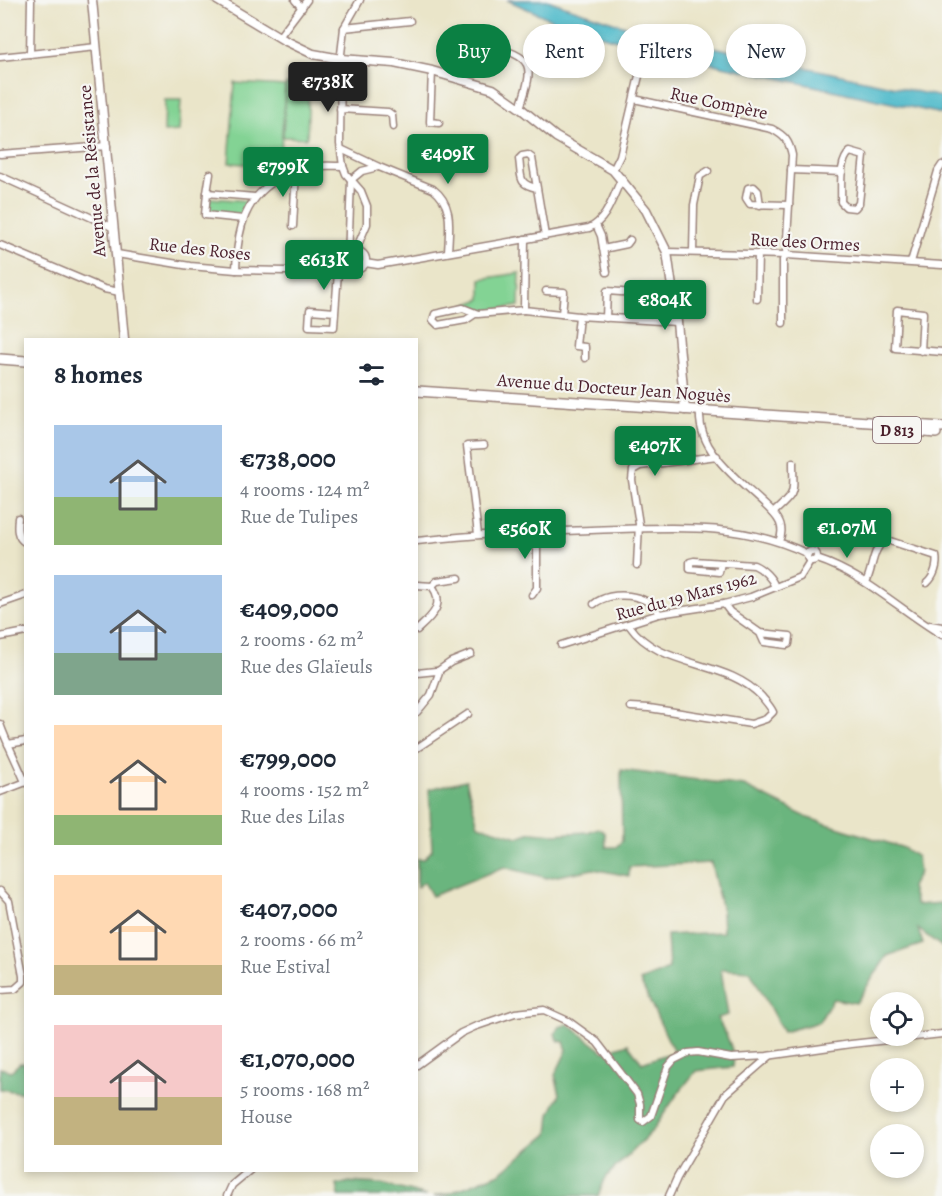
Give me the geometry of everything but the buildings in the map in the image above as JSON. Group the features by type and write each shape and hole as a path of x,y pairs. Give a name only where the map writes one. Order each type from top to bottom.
{"main road":[{"path":"0,359 24,361"},
{"name":"Avenue du Docteur Jean Noguès","path":"418,391 808,418 820,421 835,420 903,431 942,434"},
{"name":"Avenue du Docteur Jean Noguès","path":"852,422 942,427"}],"street":[{"path":"30,54 31,0"},
{"name":"Avenue de la Résistance","path":"92,0 124,338"},
{"path":"217,0 279,37 313,54 432,70 493,89 556,137 613,170 622,178 646,210 667,252 677,322 685,410"},
{"path":"295,0 302,8"},
{"path":"279,37 307,0"},
{"path":"360,0 344,28 341,59 340,110 343,166 351,180 363,196 368,211 367,224 358,245 359,252 365,257 365,263 359,269 354,268 349,261 351,180 362,171 379,167"},
{"path":"344,28 410,21"},
{"path":"0,57 97,47"},
{"path":"511,54 524,59 529,64 529,74 520,108"},
{"path":"432,70 430,122 439,123"},
{"path":"613,170 620,156 639,78"},
{"name":"Rue Compère","path":"634,99 772,129 783,135 789,143 792,155 786,255 783,260 783,323"},
{"path":"340,110 388,112 392,115 393,127"},
{"path":"0,154 107,146"},
{"path":"341,149 438,192 449,211 448,252"},
{"path":"850,152 864,156 859,203 855,208 846,207 841,202 842,172 847,154 850,152"},
{"path":"537,188 522,182 519,159 522,156 528,155 532,158 537,188 545,236"},
{"path":"911,262 938,171 942,165"},
{"path":"236,270 238,238 243,219 255,197 278,179 296,171 311,167 343,166"},
{"path":"791,170 842,172"},
{"path":"293,226 296,171"},
{"path":"693,252 694,205 700,176 708,171"},
{"path":"210,174 205,215 243,219"},
{"path":"0,176 114,228"},
{"path":"365,263 378,265 597,225 603,219 622,178"},
{"path":"207,193 255,197"},
{"path":"760,205 789,205"},
{"path":"597,225 607,272"},
{"path":"524,310 525,239"},
{"path":"603,249 627,244 630,240"},
{"path":"0,245 104,289 120,292"},
{"path":"335,312 310,310 309,326 333,328 335,312 338,272 349,261 351,254 359,252"},
{"name":"Rue des Ormes","path":"667,252 786,255 942,265"},
{"name":"Rue des Roses","path":"117,254 190,266 236,270 338,272"},
{"path":"757,299 758,254"},
{"path":"546,291 564,292 562,314"},
{"path":"606,318 607,291 634,293"},
{"path":"475,314 463,308 455,309 435,314 434,320 438,325 466,320 475,314 524,310 677,322"},
{"path":"921,351 923,313 897,310 895,348 921,351 942,352"},
{"path":"579,316 576,346 585,347 585,358"},
{"path":"700,411 701,429 705,438 729,471 773,513 782,529 779,541"},
{"path":"478,534 467,446 484,445"},
{"path":"637,565 638,529 632,472 634,469 717,456"},
{"path":"773,513 787,501 794,490 792,462"},
{"path":"18,518 18,535 24,542"},
{"path":"418,541 478,534 707,527 732,530 779,541 808,554 807,558 830,563 866,582 942,635"},
{"path":"532,595 537,588 537,532"},
{"path":"866,582 871,574 877,548 881,542 887,540 935,554 937,562 932,579 927,583"},
{"name":"Rue du 19 Mars 1962","path":"561,645 659,614 724,604 751,597 800,577 814,560"},
{"path":"721,563 719,572 690,569 690,562 694,561 721,563 757,566 773,581 775,587"},
{"path":"432,586 437,580 459,578"},
{"path":"418,585 432,586"},
{"path":"418,629 429,619 438,605 438,598 432,586"},
{"path":"594,604 605,598 620,596 640,598 653,604 659,614"},
{"path":"0,604 24,597"},
{"path":"724,604 730,612 760,633 790,636 791,640 787,645 764,642 760,633"},
{"path":"924,623 942,627"},
{"path":"629,625 639,638 665,653 738,679 756,691 773,712 766,719 751,724 649,708 631,708"},
{"path":"0,637 24,632"},
{"path":"418,672 438,672 471,654"},
{"path":"418,711 431,695 438,672"},
{"path":"418,747 468,714"},
{"path":"0,724 24,780"},
{"path":"7,742 24,741"},
{"path":"0,792 24,782"},
{"path":"0,891 9,901 23,976 23,981 15,989 0,990"},
{"path":"418,1064 461,1033 474,1027 515,1013 544,1010 568,1020 597,1042 637,1094 640,1104 640,1120 643,1122 651,1116 666,1070 681,1056 698,1052 731,1058 770,1056 942,1034"},
{"path":"669,1196 725,1095 770,1056"},
{"path":"227,1196 232,1185 248,1172"}],"green space":[{"path":"235,83 285,86 280,166 229,163"},
{"path":"286,84 309,86 307,138 283,137"},
{"path":"165,100 181,100 179,131 164,132"},
{"path":"209,198 248,201 241,216 208,213"},
{"path":"520,273 519,306 479,312 466,305 481,299 481,279"},
{"path":"621,770 744,786 808,818 904,848 917,857 919,872 911,887 916,905 942,903 942,947 918,929 923,944 887,956 856,1003 833,999 819,1022 783,1032 750,971 721,969 728,1015 717,1018 733,1054 733,1067 696,1071 653,1130 606,1177 598,1196 434,1196 450,1193 500,1173 548,1134 550,1114 560,1094 555,1075 567,1050 564,1042 559,1041 555,1034 559,1027 568,1024 604,1052 628,1044 642,1063 664,1055 675,1054 640,981 669,969 667,935 723,932 722,911 711,863 629,867 629,876 593,869 547,878 504,867 432,896 424,882 418,886 418,859 424,859 432,850 429,789 466,780 478,825 518,837 532,832 554,834 588,832 598,828 605,833 606,847 616,847 622,841"},
{"path":"20,1063 24,1063 24,1093 0,1089 0,1068 11,1071"},
{"path":"349,1182 382,1184 427,1196 339,1196 337,1185"}],"water":[{"path":"507,0 547,0 619,24 617,24 617,40 605,37 605,24 562,24"},
{"path":"714,47 726,50 726,67 714,64"},
{"path":"806,67 942,97 942,114 777,78 806,78"}]}
